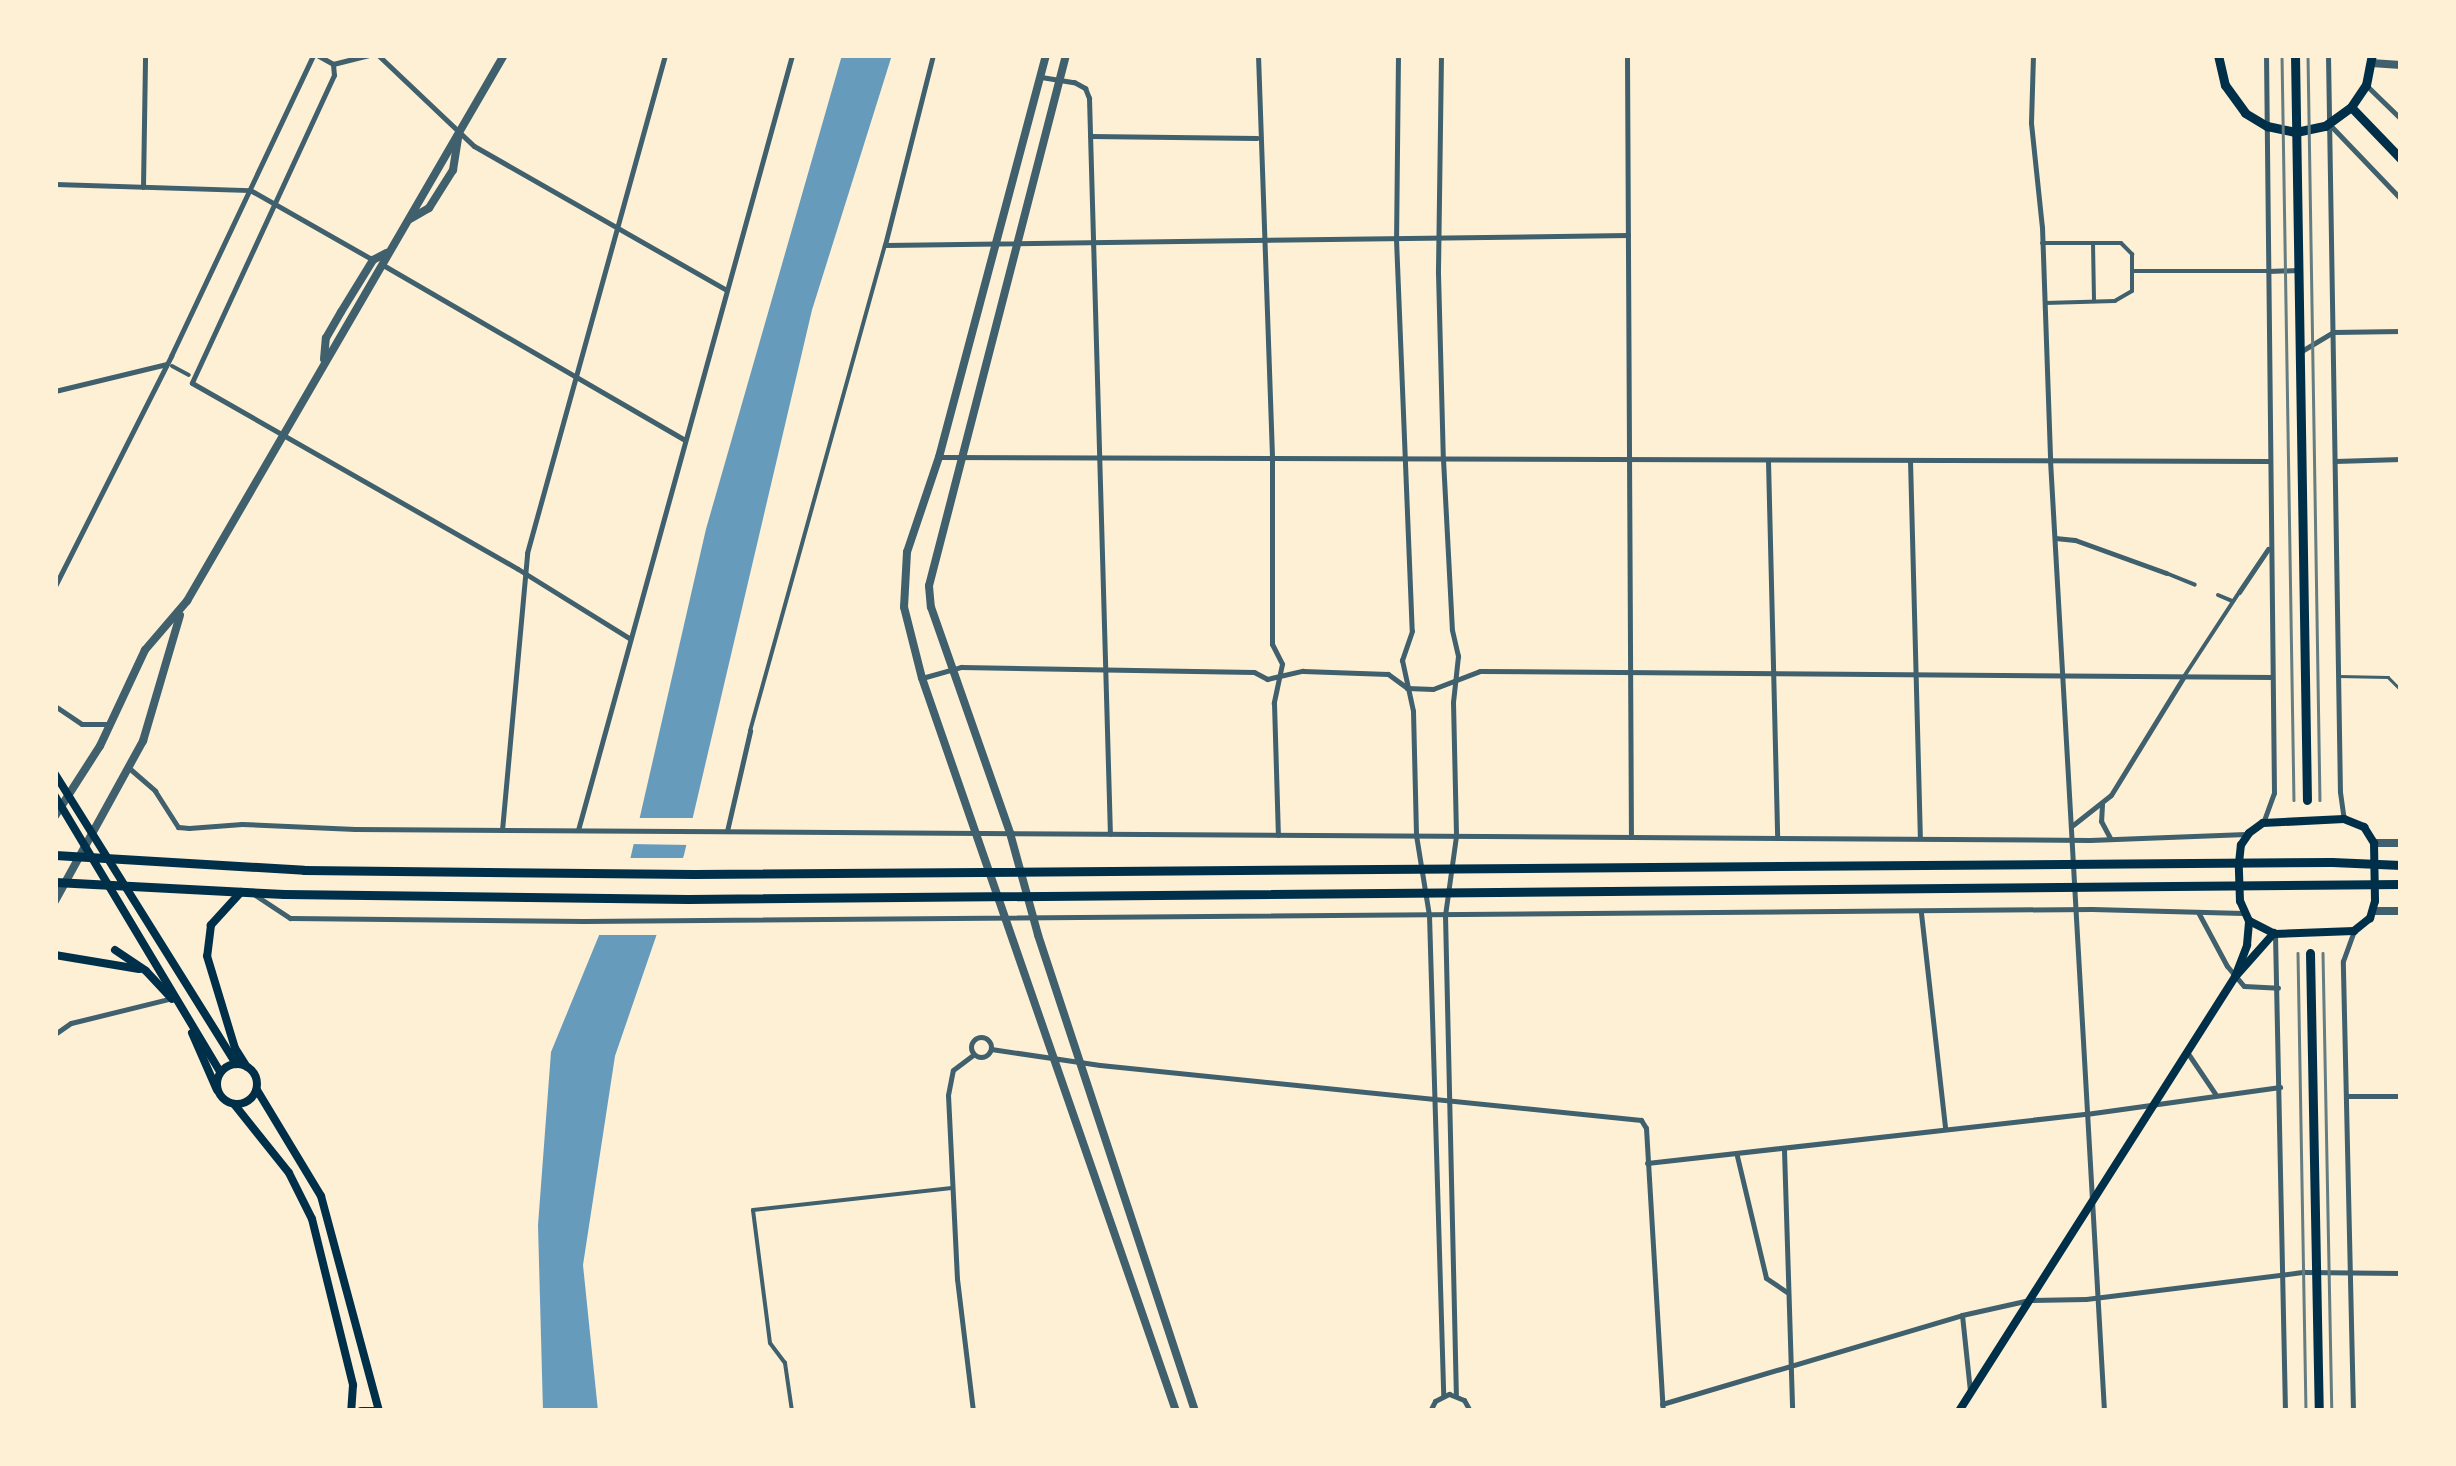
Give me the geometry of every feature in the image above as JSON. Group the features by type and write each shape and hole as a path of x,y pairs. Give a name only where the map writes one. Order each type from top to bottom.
{"main road":[{"path":"2218,55 2222,78 2233,100 2267,126 2296,132 2329,124 2351,107 2366,84 2371,59"},
{"path":"2295,55 2307,800"},
{"path":"2351,107 2401,158"},
{"path":"55,774 236,1064"},
{"path":"55,796 86,854 220,1072 218,1090"},
{"path":"2235,977 2247,945 2239,864 2241,845 2249,833 2263,823 2344,819 2364,826 2374,844 2374,911 2354,931 2274,934 2246,917"},
{"path":"55,855 304,870 694,874 1422,867 2401,865"},
{"path":"60,883 253,893 688,899 2401,884"},
{"path":"241,892 212,925 207,956 235,1048 255,1074 256,1090 322,1196 377,1411 360,1411"},
{"path":"1959,1411 2235,977 2274,934"},
{"path":"115,950 143,969 172,998 218,1090 234,1104 288,1173 312,1219 353,1385 351,1411"},
{"path":"2310,953 2319,1411"},
{"path":"55,955 143,969"},
{"path":"220,1072 236,1064 247,1067"},
{"path":"234,1104 248,1102 256,1090"}],"street":[{"path":"143,187 146,55"},
{"path":"55,586 170,365 315,55 333,64 368,55"},
{"path":"378,55 474,146 725,289"},
{"path":"55,901 60,883 86,854 93,833 143,741 182,611 324,363 326,338 389,250 504,55"},
{"path":"502,830 528,576 527,553 665,55"},
{"path":"578,830 792,55"},
{"path":"727,831 750,732 885,245 933,55"},
{"path":"1046,55 939,457 907,552 904,580 908,629 1176,1411"},
{"path":"1066,55 929,586 931,607 1010,833 1033,918 1195,1411"},
{"path":"1258,55 1272,459 1272,644 1282,664 1274,702 1278,835"},
{"path":"1398,55 1396,239 1412,631 1402,660 1413,711 1416,836 1429,916 1443,1396 1430,1411"},
{"path":"1441,55 1438,237 1443,459 1458,678 1453,702 1456,836 1445,915 1448,1100 1456,1395 1470,1411"},
{"path":"1627,55 1631,837"},
{"path":"2033,55 2031,125 2042,244 2050,460 2104,1411"},
{"path":"2263,823 2274,793 2266,55"},
{"path":"2328,55 2338,676 2344,819"},
{"path":"2371,59 2401,65"},
{"path":"191,379 271,201 334,75 333,64"},
{"path":"1041,77 1085,88 1090,136 1110,834"},
{"path":"2366,84 2401,119"},
{"path":"2329,124 2401,199"},
{"path":"406,221 428,208 453,170 458,133"},
{"path":"1090,136 1258,138"},
{"path":"55,184 252,191 683,439"},
{"path":"885,245 1095,239 1628,235"},
{"path":"2093,243 2094,302"},
{"path":"2042,244 2121,243 2132,254 2132,291 2115,301 2045,303"},
{"path":"2132,271 2299,270"},
{"path":"2300,352 2334,332 2401,331"},
{"path":"55,391 170,365 630,638"},
{"path":"939,457 2268,461"},
{"path":"1768,460 1777,838"},
{"path":"1910,460 1920,838"},
{"path":"2335,461 2401,460"},
{"path":"2055,538 2075,540 2195,585"},
{"path":"2072,828 2102,804 2270,547"},
{"path":"2218,595 2233,602"},
{"path":"55,816 100,746 107,724 146,650 182,611"},
{"path":"922,678 954,668 1104,667 1278,676 1303,671 1388,674 1407,688 1433,689 1480,671 2272,677"},
{"path":"55,706 82,724 107,724"},
{"path":"128,768 155,791 178,827 2072,840 2249,833"},
{"path":"2102,804 2102,828 2112,839"},
{"path":"2374,844 2401,842"},
{"path":"253,893 290,918 683,922 2076,909 2197,911 2246,917"},
{"path":"2197,911 2244,986 2278,988"},
{"path":"2374,911 2401,911"},
{"path":"1920,912 1945,1128"},
{"path":"2353,1411 2343,961 2354,931"},
{"path":"2274,934 2285,1411"},
{"path":"55,1034 71,1023 172,998"},
{"path":"976,1038 986,1038 991,1048 983,1058 974,1055 970,1046 976,1038"},
{"path":"991,1048 1080,1062 1641,1120 1646,1128 1662,1408 1792,1363 2029,1300 2100,1296 2284,1274 2401,1273"},
{"path":"2187,1052 2216,1095"},
{"path":"973,1411 952,1188 948,1085 953,1070 974,1055"},
{"path":"1647,1163 2086,1114 2280,1087"},
{"path":"2347,1096 2401,1096"},
{"path":"1784,1150 1792,1411"},
{"path":"1736,1155 1766,1278 1788,1292"},
{"path":"792,1410 785,1363 770,1342 753,1210 952,1188"},
{"path":"1962,1315 1970,1393"},
{"path":"1443,1396 1456,1395"}],"lane":[{"path":"2338,676 2388,677 2401,690"}],"water":[{"path":"842,55 892,55 812,310 684,855 615,1056 583,1265 598,1411 543,1411 538,1225 551,1052 630,860 706,529"}],"pier":[{"path":"634,818 697,818 691,845 628,844"},
{"path":"625,858 688,858 662,935 594,935"}],"tram line":[{"path":"2282,55 2294,800"},
{"path":"2308,55 2320,800"},
{"path":"2298,953 2306,1411"},
{"path":"2323,953 2332,1411"}]}
